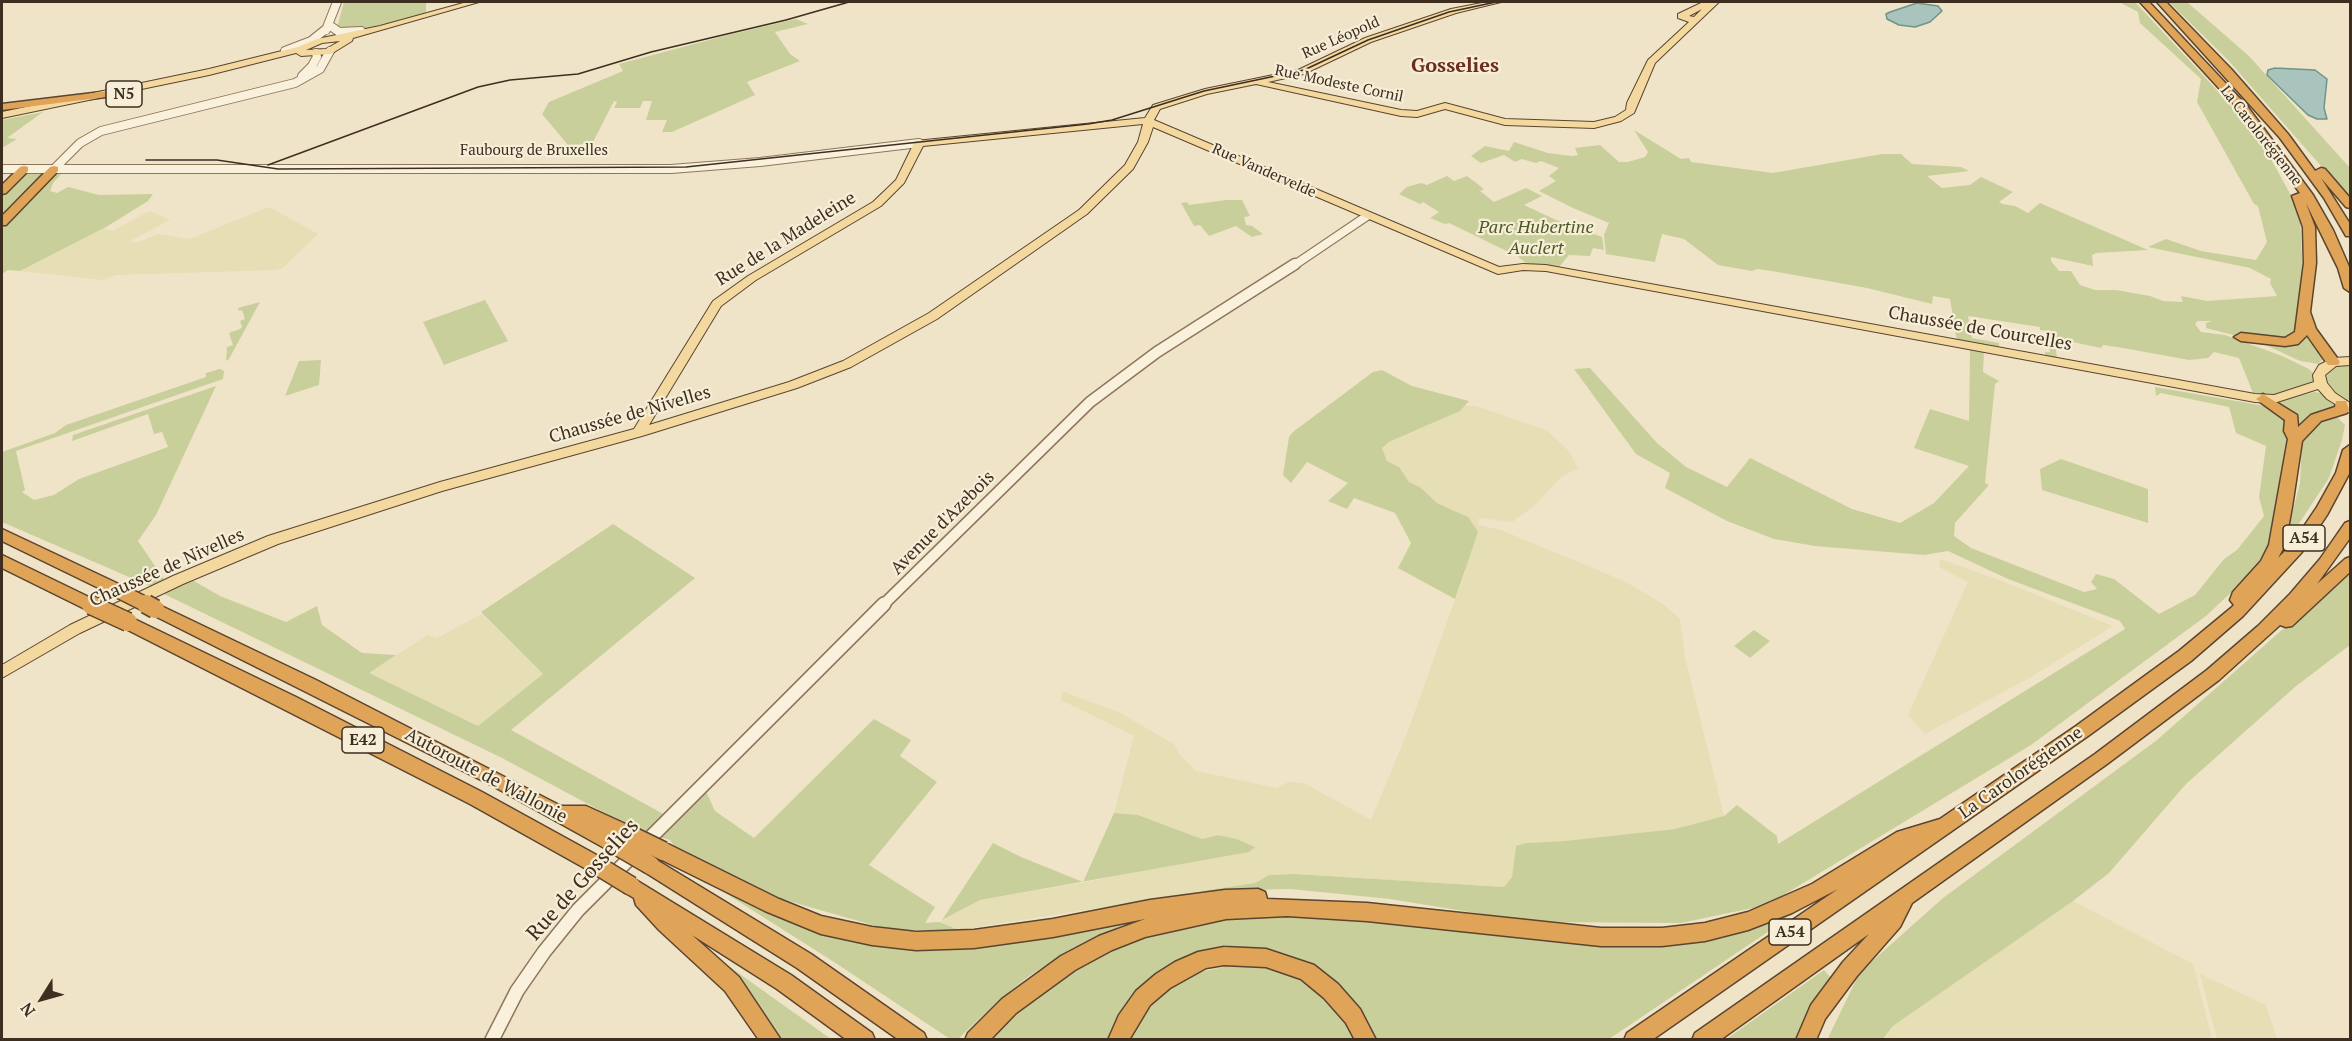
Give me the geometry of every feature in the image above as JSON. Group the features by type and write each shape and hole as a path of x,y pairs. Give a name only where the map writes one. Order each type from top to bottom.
{"highway":[{"name":"La Carolorégienne","path":"2145,2 2243,108 2287,166 2309,197 2327,230 2350,288"},
{"name":"La Carolorégienne","path":"2161,2 2259,106 2307,165 2350,233"},
{"path":"2,107 110,94"},
{"path":"2259,106 2273,116 2350,205"},
{"path":"2241,337 2276,342 2293,341 2301,333 2310,263 2309,227 2297,192 2286,173 2287,166"},
{"path":"2,191 24,169"},
{"path":"2,222 54,169"},
{"path":"2305,314 2310,330 2333,362"},
{"path":"2236,612 2239,596 2267,565 2277,545 2295,439 2291,430 2292,418 2263,399"},
{"path":"2295,439 2316,418 2342,410 2341,403"},
{"name":"La Carolorégienne","path":"1634,1040 1946,825 2185,656 2236,612 2297,548 2322,511 2343,473 2350,450"},
{"name":"La Carolorégienne","path":"1702,1040 2152,722 2213,675 2264,631 2296,598 2325,563 2350,527"},
{"name":"Autoroute de Wallonie","path":"4,535 310,684 559,813 620,838 632,855 656,858 917,1040"},
{"name":"Autoroute de Wallonie","path":"2,561 331,723 476,798 595,864 784,982 865,1040"},
{"path":"2264,631 2287,621 2350,562"},
{"path":"975,1040 1009,1006 1038,983 1106,943 1145,928 1187,917 1226,910 1287,907 1367,912 1601,937 1662,937 1694,933 1748,921 1785,907 1819,890 1903,838 1946,825"},
{"path":"620,838 656,858 821,925 872,936 916,941 974,939 1225,899 1264,898 1287,907"},
{"path":"631,886 666,924 732,984 771,1040"},
{"path":"1806,1040 1818,1012 1850,969 1893,921 1908,894"},
{"path":"1118,1040 1126,1022 1143,998 1163,981 1182,969 1205,959 1224,956 1266,958 1307,972 1331,991 1353,1016 1366,1040"}],"main road":[{"name":"N5","path":"2,117 141,90 315,48 475,2"},
{"path":"1451,2 1467,8"},
{"name":"Rue Léopold","path":"1156,108 1200,93 1304,71 1360,43 1437,16 1497,2"},
{"path":"1692,18 1710,2"},
{"path":"1692,18 1715,2"},
{"name":"Rue Modeste Cornil","path":"1255,81 1391,112 1417,114 1445,106 1496,121 1594,125 1623,116 1630,111 1651,62 1692,18"},
{"name":"N5","path":"2,117 275,56 315,48 330,51 337,40"},
{"name":"Chaussée de Nivelles","path":"2,672 75,629 168,585 273,540 440,487 645,431 793,385 847,364 933,316 1083,212 1129,167 1143,142 1148,121 1156,108"},
{"name":"Faubourg de Bruxelles","path":"919,143 1148,121"},
{"name":"Rue Vandervelde","path":"1148,121 1498,271 1535,266 1651,288"},
{"name":"Rue de la Madeleine","path":"645,431 717,304 752,278 878,204 900,181 919,143"},
{"name":"Chaussée de Courcelles","path":"1651,288 2263,399 2274,399 2321,384"},
{"path":"2341,403 2321,384 2319,375 2323,368 2333,362 2350,361"},
{"name":"Chaussée de Courcelles","path":"2302,391 2341,403"}],"street":[{"path":"287,85 309,71 317,57 315,48 330,25 337,2"},
{"path":"330,25 336,31 348,33 382,28"},
{"path":"330,25 337,40"},
{"path":"275,56 311,41 330,25"},
{"path":"54,169 80,143 112,127 308,78 320,69 330,51"},
{"name":"Faubourg de Bruxelles","path":"2,169 664,169 729,166 919,143"},
{"name":"Avenue d'Azebois","path":"673,813 1090,402 1157,351 1367,216"},
{"name":"Rue de Gosselies","path":"492,1040 517,992 544,952 578,910 673,813"}],"shaded area":[{"path":"269,207 318,234 283,268 116,275 103,280 20,271 104,228 112,231 150,211 170,220 130,241 136,243 158,234 190,239"},
{"path":"1466,406 1476,406 1546,430 1569,451 1578,468 1561,477 1534,506 1512,522 1479,518 1478,525 1501,530 1626,582 1663,604 1680,619 1685,657 1724,816 1675,829 1526,843 1516,846 1512,877 1504,887 1295,874 1269,875 1255,883 959,930 939,922 980,900 1087,882 1255,847 1237,839 1218,835 1202,839 1138,815 1114,813 1134,736 1061,700 1062,691 1120,713 1174,744 1180,755 1196,771 1276,788 1289,782 1304,783 1371,820 1409,728 1465,572 1468,517 1437,503 1420,487 1407,481 1399,467 1387,461 1382,448 1389,442"},
{"path":"1940,559 2002,581 2113,626 2031,677 1925,734 1908,715 1968,582 1939,567"},
{"path":"482,614 543,674 478,726 368,673 428,635 437,638"},
{"path":"2073,901 2193,964 2212,1039 1884,1040 1893,1026"},
{"path":"2200,974 2266,1005 2277,1039 2217,1039"}],"green space":[{"path":"344,2 426,2 426,13 353,33 336,31"},
{"path":"2119,2 2135,2 2226,100 2266,150 2294,201 2300,217 2305,314 2300,335 2276,342 2206,328 2206,323 2212,321 2198,321 2202,316 2195,324 2201,332 2225,335 2282,356 2309,369 2320,380 2323,368 2350,361 2350,409 2341,404 2321,384 2309,392 2255,398 2239,358 2214,352 2208,358 2189,360 2103,345 2101,348 2054,338 2057,358 2045,355 2045,352 2050,352 2046,331 2040,330 2040,327 1968,316 1972,338 1999,343 1999,347 1957,341 1950,299 1933,296 1932,304 1867,288 1772,271 1757,269 1752,271 1718,265 1684,239 1662,234 1655,262 1606,254 1604,235 1609,223 1539,191 1556,181 1549,176 1559,168 1541,161 1536,163 1522,159 1515,162 1504,155 1481,163 1471,156 1485,146 1509,151 1514,142 1548,153 1572,156 1578,155 1575,148 1600,145 1619,162 1628,162 1645,157 1648,152 1634,130 1681,159 1689,158 1691,162 1773,173 1882,154 1901,154 1912,164 1961,167 1969,171 1927,176 1942,188 1970,185 1981,177 2013,192 1999,202 2003,204 2015,206 2028,213 2040,203 2148,250 2096,253 2092,255 2093,266 2051,257 2051,261 2059,271 2071,271 2080,285 2095,290 2116,290 2150,296 2163,301 2183,302 2181,296 2207,301 2277,296 2270,283 2271,279 2250,268 2148,247 2166,239 2201,251 2256,260 2267,242 2258,206 2254,204 2197,102 2201,79 2140,23 2138,12"},
{"path":"2169,2 2187,2 2249,56 2350,168 2350,199 2228,60"},
{"path":"796,19 808,24 775,32 790,54 800,61 747,82 755,95 672,132 662,132 667,120 646,120 652,101 643,101 640,108 614,108 617,102 614,101 592,144 568,145 542,114 549,102 623,71 619,64"},
{"path":"43,112 7,138 17,139 2,148 2,120"},
{"path":"41,172 42,175 2,216 2,193 19,176"},
{"path":"63,172 53,183 50,191 57,193 68,187 99,195 153,194 148,201 106,227 20,271 8,270 2,274 2,222 50,173"},
{"name":"Parc Hubertine Auclert","path":"1447,176 1454,181 1467,176 1484,189 1480,191 1494,202 1526,188 1542,196 1524,205 1602,237 1604,250 1593,248 1590,256 1569,255 1559,267 1526,263 1517,256 1449,223 1445,224 1430,218 1439,212 1423,202 1420,204 1399,194 1407,187 1421,183 1427,185"},
{"path":"1242,200 1250,216 1244,217 1246,225 1252,226 1263,234 1252,237 1236,226 1209,236 1200,225 1194,226 1181,203 1187,202 1189,205"},
{"path":"485,300 508,341 444,365 423,322"},
{"path":"260,302 226,361 227,347 233,345 229,333 240,329 242,327 240,321 245,319 242,310 239,311 238,308"},
{"path":"2305,332 2324,358 2318,364 2300,361 2255,340 2271,343"},
{"path":"1970,350 1984,352 1983,372 1999,381 1995,384 1985,483 1989,485 1955,523 1954,536 1971,548 2084,592 2097,589 2091,582 2096,574 2114,579 2159,614 2195,595 2224,559 2237,550 2264,516 2259,497 2266,446 2236,433 2229,407 2161,393 2156,396 2155,387 2277,408 2292,425 2281,525 2254,571 2206,616 2031,745 1767,905 1681,923 1531,922 1390,899 1290,889 1203,891 1255,883 1269,875 1295,874 1504,887 1512,877 1516,846 1526,843 1675,829 1724,816 1737,805 1777,836 1778,844 2125,629 2120,621 2008,579 1948,551 1924,555 1815,546 1774,539 1727,521 1665,488 1670,473 1636,454 1574,369 1590,368 1657,443 1686,467 1727,487 1750,458 1852,509 1900,523 1934,503 1969,466 1914,448 1930,409 1969,421"},
{"path":"321,360 319,385 285,396 299,361"},
{"path":"220,369 224,371 223,379 16,451 25,490 22,492 34,500 54,495 79,479 168,447 162,432 154,434 148,414 72,441 73,435 216,386 156,515 138,541 166,582 152,587 2,522 2,452 55,433 66,425 206,377 206,373"},
{"path":"1382,370 1412,386 1469,401 1460,411 1389,442 1382,448 1387,461 1399,467 1409,482 1420,487 1437,503 1468,517 1478,532 1455,599 1398,568 1411,543 1395,513 1354,498 1347,509 1328,501 1348,483 1307,462 1291,483 1283,475 1289,437 1293,432 1373,372"},
{"path":"2315,392 2324,394 2340,409 2298,432 2273,402"},
{"path":"2337,417 2345,425 2329,478 2284,546 2300,483 2302,443 2306,435 2322,419"},
{"path":"2061,459 2148,489 2148,523 2042,490 2040,469"},
{"path":"613,524 695,578 511,730 667,816 648,832 633,825 629,826 502,758 162,593 187,577 220,596 286,622 317,606 322,625 362,653 396,655 369,673 478,726 543,674 481,612"},
{"path":"2350,570 2350,645 2295,687 2186,784 2109,873 2073,901 1893,1026 1883,1039 1827,1040 1860,972 1943,898 2157,740"},
{"path":"1754,630 1770,641 1750,658 1734,646"},
{"path":"874,719 911,740 900,756 937,782 869,865 935,907 925,923 939,922 959,930 890,930 750,890 681,856 670,840 656,836 704,787 715,811 754,838"},
{"path":"1114,813 1138,815 1202,839 1218,835 1237,839 1255,847 1249,852 1083,882"},
{"path":"993,843 1082,882 980,900 942,920"},
{"path":"711,884 764,910 885,945 1138,918 1069,950 1029,976 1000,999 958,1039 950,1039"},
{"path":"1316,915 1601,946 1676,944 1725,937 1785,917 1787,919 1609,1039 1372,1039 1290,960 1192,959 1112,1039 984,1040 1025,1001 1081,965 1158,931 1231,916"},
{"path":"709,952 831,1039 777,1039"},
{"path":"1229,966 1261,967 1293,976 1323,995 1340,1013 1356,1040 1129,1040 1144,1014 1179,982 1200,972"},
{"path":"1824,970 1831,978 1797,1039 1725,1040"}],"water":[{"path":"1917,3 1938,6 1942,11 1930,22 1915,27 1899,25 1887,19 1886,14"},
{"path":"2275,68 2315,70 2327,79 2324,108 2327,119 2317,119 2308,115 2267,75 2268,70"}],"tram line":[{"path":"268,165 478,87 510,80 578,74 651,52 786,20 849,2"},
{"path":"146,160 217,160 278,169 686,167 1088,124 1112,120 1204,91 1304,70 1368,40 1449,12 1496,2"}],"district":[{"name":"Gosselies","path":"1455,66"}]}
